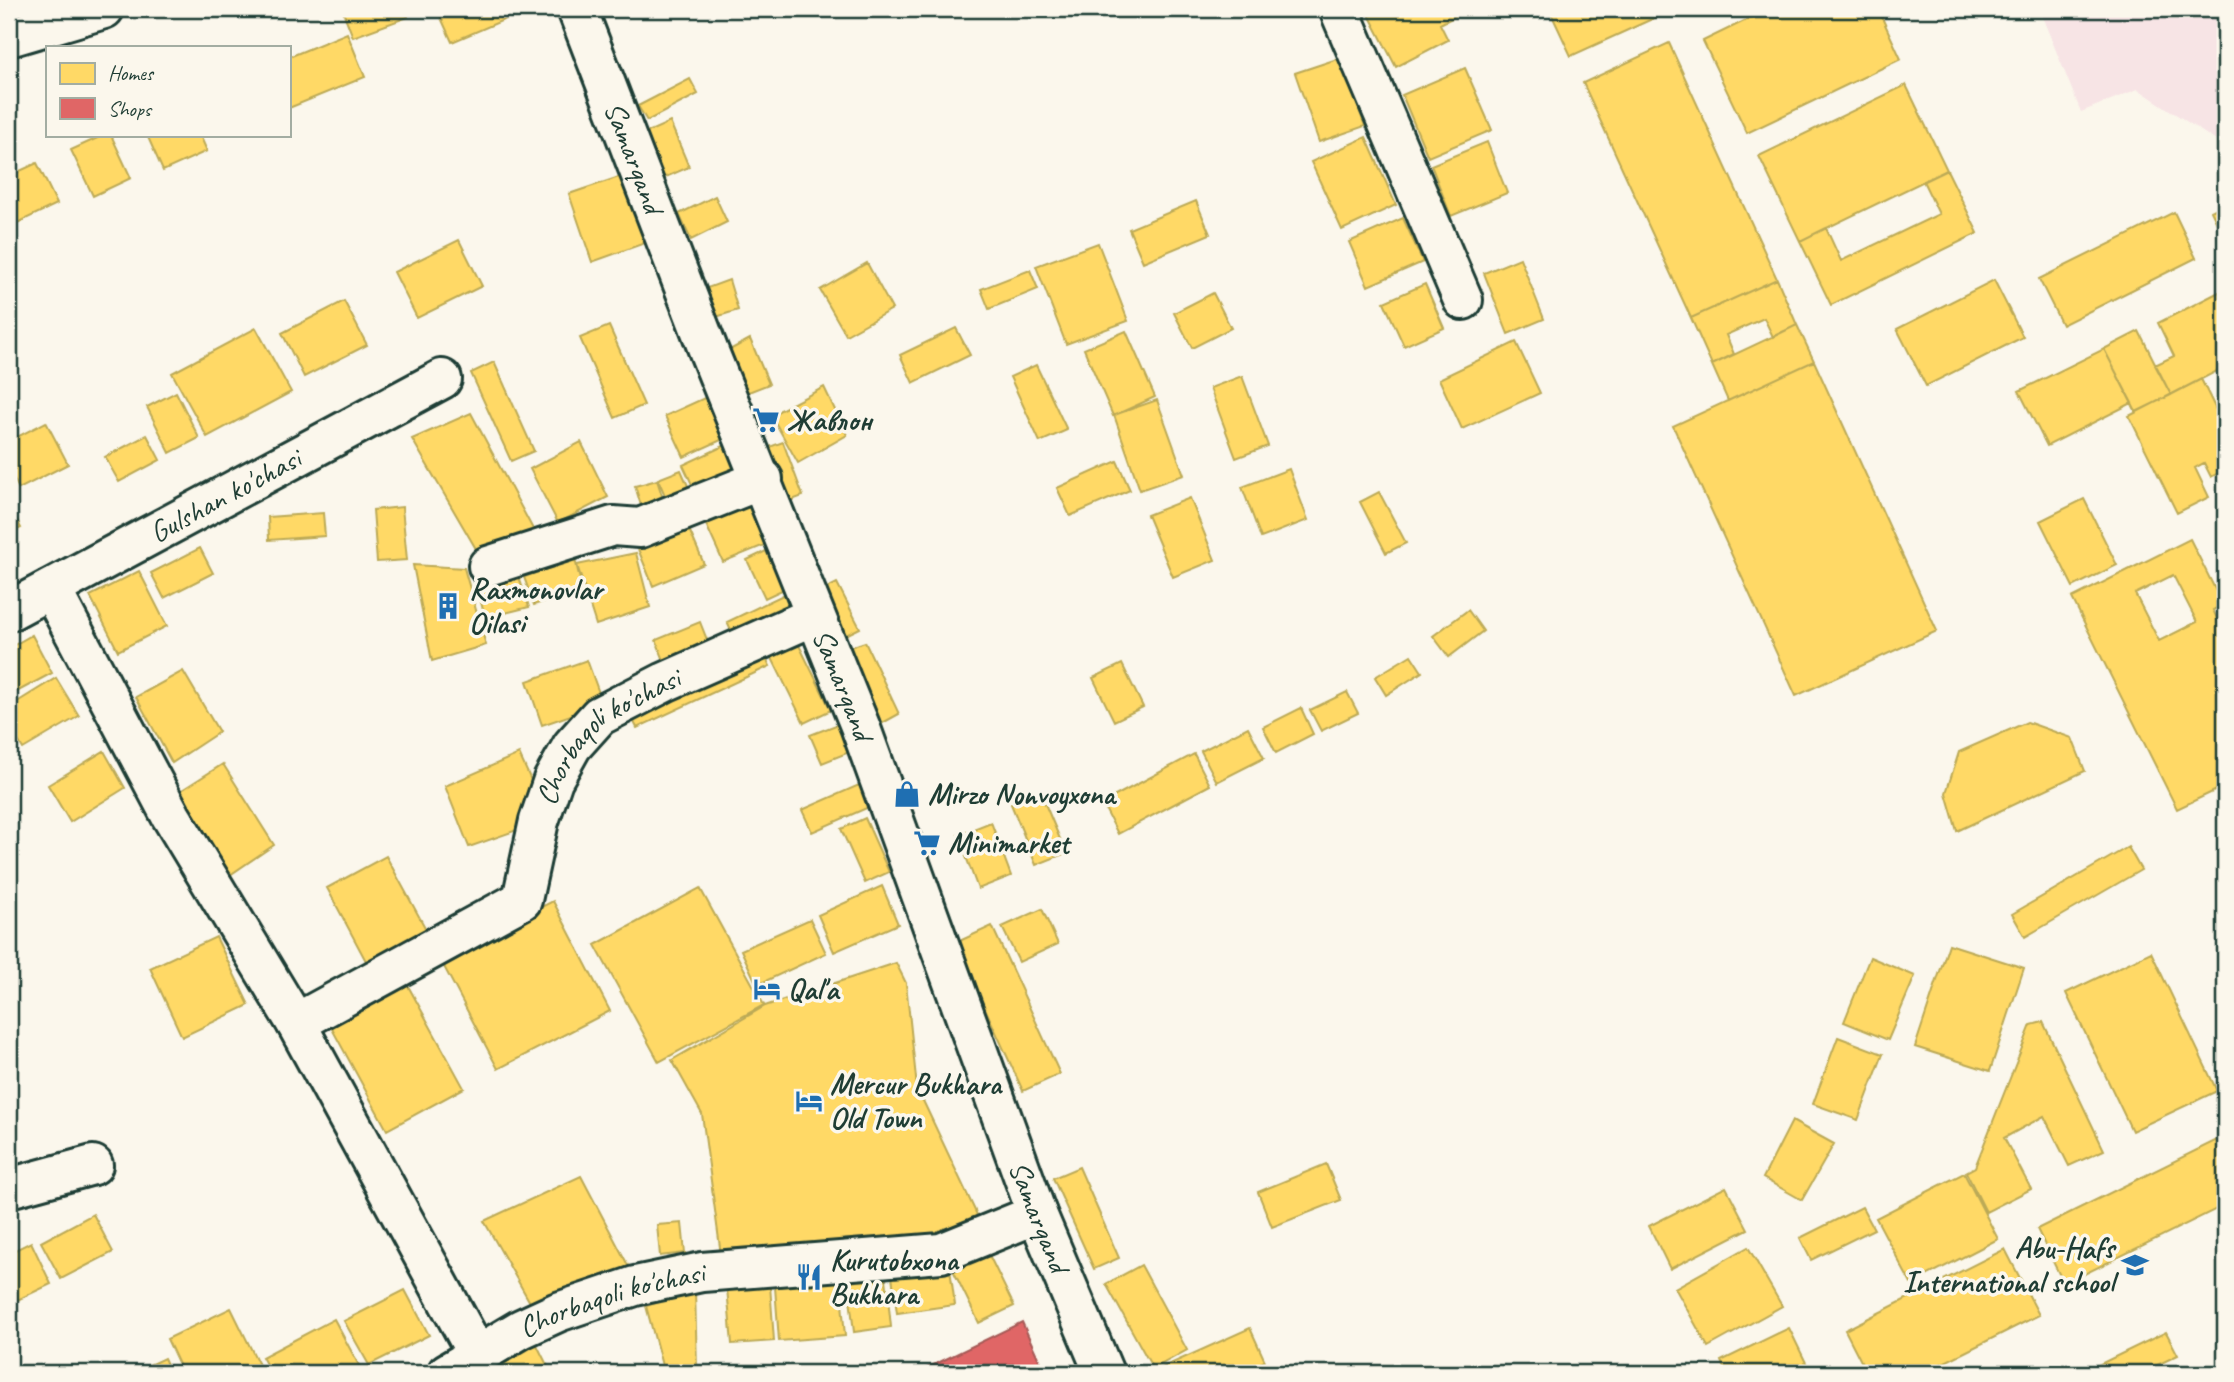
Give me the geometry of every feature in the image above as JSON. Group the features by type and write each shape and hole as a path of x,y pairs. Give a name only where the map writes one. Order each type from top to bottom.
{"street":[{"path":"9,37 104,9"},
{"name":"Samarqand","path":"577,9 709,352 763,479 814,616 860,726 1037,1214 1105,1370"},
{"path":"1339,9 1464,300"},
{"name":"Gulshan ko'chasi","path":"9,611 442,379"},
{"path":"488,566 613,526 640,527 763,479"},
{"name":"Chorbaqoli ko'chasi","path":"51,589 171,816 296,1023 466,1366 558,1312 635,1286 702,1272 941,1253 1037,1214"},
{"name":"Chorbaqoli ko'chasi","path":"296,1023 522,900 539,821 553,780 572,746 599,716 665,682 814,616"},
{"path":"9,1188 93,1165"}],"shaded area":[{"path":"2039,9 2225,9 2225,147 2138,89 2081,112"}],"building: Homes":[{"path":"342,9 405,9 408,17 353,37"},
{"path":"437,9 502,9 506,19 452,42"},
{"path":"1366,9 1469,9 1440,24 1448,40 1396,67"},
{"path":"1549,9 1674,9 1571,56"},
{"path":"1769,9 1878,9 1901,59 1747,133 1703,41"},
{"path":"347,33 365,77 290,108 290,57"},
{"path":"1669,43 1777,279 1691,318 1583,83"},
{"path":"1340,58 1365,126 1319,142 1295,73"},
{"path":"1465,68 1492,130 1428,157 1402,95"},
{"path":"690,79 698,94 647,121 638,106"},
{"path":"1906,85 1947,170 1800,241 1759,156"},
{"path":"670,122 689,167 659,180 641,135"},
{"path":"102,136 111,136 131,178 93,196 71,150"},
{"path":"147,136 200,136 207,151 163,171"},
{"path":"1366,137 1396,205 1342,230 1311,162"},
{"path":"1487,142 1507,193 1451,216 1431,165"},
{"path":"37,163 57,204 9,227 9,176"},
{"path":"1947,170 1978,233 1831,305 1800,241 1826,228 1841,261 1939,214 1923,181"},
{"path":"622,176 645,243 592,262 569,194"},
{"path":"715,196 727,222 691,240 679,214"},
{"path":"1196,201 1210,234 1143,262 1129,229"},
{"path":"2225,204 2225,240 2211,211"},
{"path":"2174,212 2196,258 2062,325 2039,279"},
{"path":"1403,218 1423,262 1368,286 1349,242"},
{"path":"459,240 482,286 417,318 394,272"},
{"path":"1098,243 1128,321 1066,344 1036,266"},
{"path":"1520,258 1544,319 1508,334 1484,273"},
{"path":"867,263 892,309 846,335 820,290"},
{"path":"1030,270 1038,289 989,309 981,289"},
{"path":"1777,279 1797,325 1773,337 1764,318 1726,335 1734,354 1712,365 1691,318"},
{"path":"729,280 738,310 716,317 707,288"},
{"path":"1994,280 2023,337 1926,386 1897,329"},
{"path":"1425,284 1444,328 1404,346 1384,302"},
{"path":"2225,289 2225,367 2171,395 2155,365 2174,356 2158,323"},
{"path":"1213,293 1231,328 1192,348 1174,313"},
{"path":"344,301 367,345 304,377 282,333"},
{"path":"1797,325 1814,361 1728,401 1712,365"},
{"path":"609,326 644,405 615,418 580,338"},
{"path":"256,328 291,392 207,437 172,373"},
{"path":"956,328 970,355 913,383 900,355"},
{"path":"1126,331 1155,397 1113,416 1084,349"},
{"path":"2139,331 2171,395 2136,412 2104,349"},
{"path":"750,339 769,384 741,395 724,353"},
{"path":"1516,342 1540,393 1462,429 1439,379"},
{"path":"2104,349 2132,403 2047,446 2019,391"},
{"path":"1814,361 1937,631 1796,696 1673,426"},
{"path":"494,362 534,451 511,461 471,373"},
{"path":"1036,365 1067,430 1040,442 1010,377"},
{"path":"1242,376 1268,446 1236,458 1210,388"},
{"path":"2201,379 2225,428 2225,470 2211,477 2204,463 2195,468 2209,497 2177,513 2129,416"},
{"path":"824,387 847,435 798,463 771,415"},
{"path":"176,392 199,438 170,453 147,407"},
{"path":"711,395 730,436 684,457 665,416"},
{"path":"1157,400 1184,475 1140,490 1114,415"},
{"path":"471,413 535,533 479,554 412,439"},
{"path":"46,422 68,464 19,489 9,469 9,441"},
{"path":"147,435 160,460 119,482 105,457"},
{"path":"581,442 608,497 558,523 530,469"},
{"path":"732,442 745,471 696,493 683,465"},
{"path":"783,442 803,496 784,503 764,449"},
{"path":"1117,461 1130,490 1070,516 1057,488"},
{"path":"1289,469 1308,520 1261,538 1242,487"},
{"path":"681,470 692,495 669,505 658,479"},
{"path":"657,480 665,505 643,512 635,486"},
{"path":"1379,492 1406,543 1386,553 1360,502"},
{"path":"1190,498 1215,560 1173,577 1147,515"},
{"path":"2084,499 2117,565 2073,587 2040,521"},
{"path":"749,502 767,544 723,562 704,520"},
{"path":"9,504 21,528 9,534"},
{"path":"402,507 407,560 377,562 373,510"},
{"path":"323,513 325,536 269,540 268,517"},
{"path":"688,527 704,564 653,586 638,549"},
{"path":"2190,539 2223,605 2213,610 2225,635 2225,786 2177,809 2072,598","holes":["2173,575 2197,622 2159,641 2135,594"]},
{"path":"200,548 213,573 164,598 151,573"},
{"path":"766,551 784,589 765,598 747,560"},
{"path":"636,553 650,607 596,625 577,565"},
{"path":"575,559 582,588 534,605 524,577"},
{"name":"Raxmonovlar Oilasi","path":"413,565 464,568 486,645 432,661"},
{"path":"139,571 167,626 118,651 90,596"},
{"path":"519,577 529,607 485,618 477,586"},
{"path":"837,583 860,628 842,637 819,592"},
{"path":"785,594 794,614 736,642 727,622"},
{"path":"1468,610 1483,631 1449,657 1433,636"},
{"path":"700,622 711,650 667,668 656,640"},
{"path":"32,635 52,673 9,696 9,648"},
{"path":"794,635 831,710 804,723 767,648"},
{"path":"865,642 899,714 879,725 844,649"},
{"path":"760,647 770,666 637,728 627,708"},
{"path":"1411,655 1422,672 1386,695 1375,677"},
{"path":"587,660 603,704 542,725 527,681"},
{"path":"1122,664 1143,707 1114,721 1093,678"},
{"path":"183,671 219,732 172,763 136,697"},
{"path":"56,678 79,716 23,749 9,725 9,707"},
{"path":"1347,692 1358,713 1321,731 1310,710"},
{"path":"1301,708 1313,734 1276,753 1263,727"},
{"path":"2027,722 2072,738 2085,771 1957,831 1946,793 1959,752"},
{"path":"841,723 852,751 822,763 810,735"},
{"path":"1248,727 1264,758 1217,782 1201,751"},
{"path":"104,751 125,788 70,822 48,785"},
{"path":"519,754 535,789 520,829 469,847 445,786"},
{"path":"1194,754 1210,785 1118,834 1102,803"},
{"path":"223,764 274,845 224,879 174,795"},
{"path":"859,785 869,807 812,832 802,810"},
{"path":"1040,792 1066,853 1036,865 1011,804"},
{"path":"865,818 889,872 865,883 841,829"},
{"path":"991,822 1011,876 978,889 958,835"},
{"path":"2128,847 2141,870 2025,937 2012,914"},
{"path":"386,856 427,931 367,963 327,888"},
{"path":"882,886 898,924 834,952 818,915"},
{"path":"700,888 764,1005 659,1062 595,945"},
{"path":"553,901 610,1011 498,1069 440,959"},
{"path":"1042,909 1058,944 1019,962 1002,927"},
{"path":"810,919 826,953 757,985 741,950"},
{"path":"992,926 1060,1074 1023,1091 955,943"},
{"path":"216,937 249,1005 182,1037 150,968"},
{"path":"1949,944 2024,968 1990,1071 1915,1047"},
{"path":"2151,952 2217,1091 2132,1131 2066,993"},
{"path":"1870,957 1915,976 1888,1040 1844,1022"},
{"name":"Mercur Bukhara Old Town","path":"896,963 906,983 917,1088 978,1217 941,1236 721,1255 702,1114 672,1060 765,1006"},
{"path":"407,984 464,1088 387,1130 331,1027"},
{"path":"2043,1022 2104,1150 2069,1166 2044,1116 2004,1138 2031,1189 1986,1212 1966,1172 1975,1167 2031,1025"},
{"path":"1838,1037 1883,1054 1858,1120 1813,1104"},
{"path":"1792,1121 1834,1144 1802,1200 1763,1178"},
{"path":"2225,1136 2225,1205 2064,1284 2037,1229"},
{"path":"1326,1164 1341,1200 1272,1227 1258,1192"},
{"path":"1079,1167 1119,1258 1094,1269 1053,1178"},
{"path":"1964,1173 1998,1239 1911,1284 1876,1218"},
{"path":"581,1176 631,1271 532,1306 484,1221"},
{"path":"1726,1187 1748,1229 1670,1269 1649,1226"},
{"path":"1862,1207 1874,1229 1811,1260 1800,1238"},
{"path":"93,1214 113,1252 61,1279 41,1242"},
{"path":"682,1223 685,1253 660,1256 657,1225"},
{"path":"31,1242 51,1284 9,1304 9,1253"},
{"path":"1748,1247 1782,1306 1708,1347 1675,1288"},
{"path":"2005,1249 2039,1315 1923,1373 1867,1373 1845,1330"},
{"path":"987,1251 1014,1306 979,1323 952,1268"},
{"path":"1141,1265 1187,1350 1153,1369 1106,1284"},
{"path":"950,1269 955,1305 897,1313 892,1276"},
{"path":"886,1278 891,1327 854,1332 848,1282"},
{"path":"840,1281 845,1336 779,1341 775,1287"},
{"path":"770,1285 774,1341 732,1344 727,1288"},
{"path":"405,1290 429,1335 369,1365 344,1321"},
{"path":"695,1290 697,1368 664,1373 646,1306"},
{"path":"231,1308 263,1373 183,1373 167,1339"},
{"path":"334,1319 363,1373 271,1373 262,1357"},
{"path":"1250,1328 1265,1361 1239,1373 1161,1373 1159,1369"},
{"path":"1789,1328 1811,1373 1726,1373 1721,1361"},
{"path":"2166,1332 2178,1355 2141,1373 2094,1373 2092,1368"},
{"path":"536,1343 551,1373 498,1373 493,1365"},
{"path":"164,1358 171,1373 132,1373"}],"building: Shops":[{"path":"1022,1322 1045,1373 917,1373"}],"place":[{"name":"Жавлон","path":"766,420"},
{"name":"Raxmonovlar Oilasi","path":"448,606"},
{"name":"Mirzo Nonvoyxona","path":"907,794"},
{"name":"Minimarket","path":"927,843"},
{"name":"Qal'a","path":"767,989"},
{"name":"Mercur Bukhara Old Town","path":"809,1101"},
{"name":"Abu-Hafs International school","path":"2135,1265"},
{"name":"Kurutobxona Bukhara","path":"809,1277"}]}
